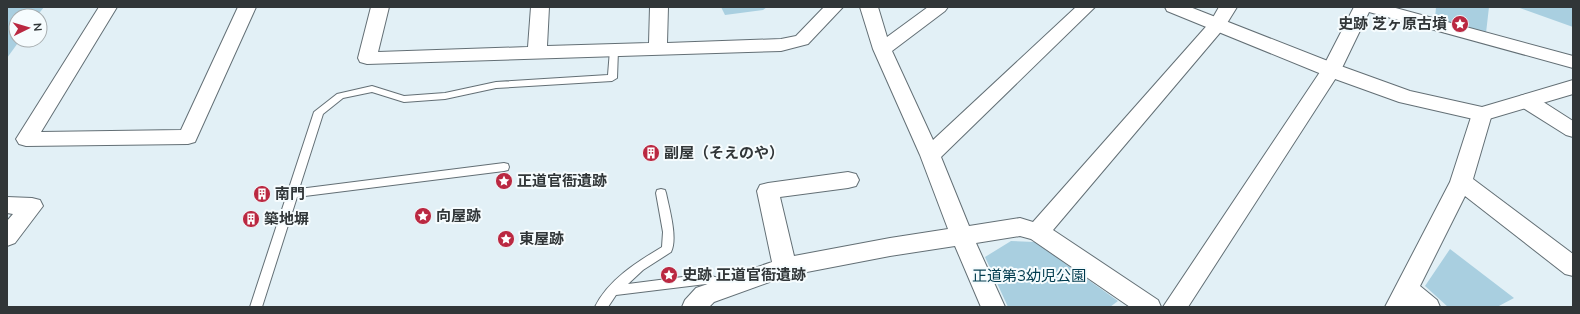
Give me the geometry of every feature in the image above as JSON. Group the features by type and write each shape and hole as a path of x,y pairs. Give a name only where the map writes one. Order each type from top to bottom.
{"street":[{"path":"108,7 26,139 188,137 247,7"},
{"path":"380,7 368,58 781,45 802,40 834,7"},
{"path":"537,53 540,7"},
{"path":"658,49 659,7"},
{"path":"869,7 882,49 930,155 962,236 993,307"},
{"path":"882,49 939,7"},
{"path":"930,155 1086,7"},
{"path":"1174,7 1331,70 1406,97 1482,114 1573,87"},
{"path":"1038,232 1218,24 1228,7"},
{"path":"1175,307 1331,70 1363,7"},
{"path":"1372,7 1573,62"},
{"path":"1528,101 1573,130"},
{"path":"1428,307 1401,298 1461,182 1482,114"},
{"path":"785,267 768,191 848,180"},
{"path":"1461,182 1570,261"},
{"path":"7,205 32,206 7,237"},
{"path":"694,307 705,295 785,267 890,247 1020,227 1038,232 1149,307"}],"lane":[{"path":"256,307 319,112 340,96 372,89 404,100 445,96 496,85 612,78 614,50"},
{"path":"292,194 504,167"},
{"path":"601,307 613,291 639,267 668,249 668,232 661,193"},
{"path":"613,291 706,279 730,286"}],"green space":[{"path":"7,7 44,7 8,8 8,48 14,48 7,58"},
{"path":"721,7 767,7 763,10 725,15"},
{"path":"1436,7 1489,7 1486,33 1435,19"},
{"path":"1517,7 1573,7 1573,27"},
{"name":"正道第3幼児公園","path":"1011,241 1035,242 1118,301 1110,307 1008,307 985,257"},
{"path":"1450,249 1514,298 1497,307 1448,307 1425,286"}],"place":[{"name":"史跡 芝ヶ原古墳","path":"1460,24"},
{"name":"副屋（そえのや）","path":"651,153"},
{"name":"正道官衙遺跡","path":"504,181"},
{"name":"南門","path":"262,194"},
{"name":"向屋跡","path":"423,216"},
{"name":"築地塀","path":"251,219"},
{"name":"東屋跡","path":"506,239"},
{"name":"史跡 正道官衙遺跡","path":"669,275"}]}
